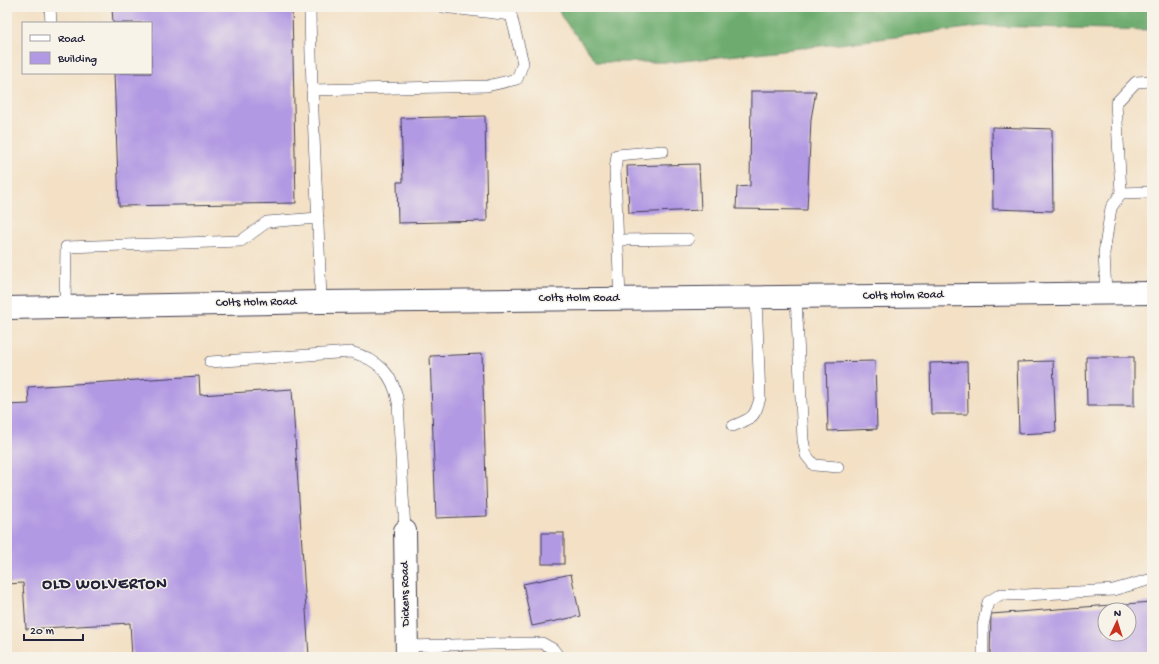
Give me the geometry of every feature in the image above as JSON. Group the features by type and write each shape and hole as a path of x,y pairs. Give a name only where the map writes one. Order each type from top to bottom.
{"street":[{"name":"Colts Holm Road","path":"7,308 321,302 1152,293"},
{"name":"Dickens Road","path":"404,531 407,651"}],"lane":[{"path":"50,7 51,22"},
{"path":"310,7 321,302"},
{"path":"312,90 487,86 517,79 523,63 510,11 455,9 443,7"},
{"path":"1106,293 1104,253 1111,208 1122,193 1116,103 1136,82 1152,81"},
{"path":"620,299 615,170 617,155 663,150"},
{"path":"1122,193 1152,192"},
{"path":"65,307 66,247 242,241 267,222 318,218"},
{"path":"618,240 688,239"},
{"path":"796,297 803,440 806,455 814,465 838,467"},
{"path":"733,426 748,420 756,412 760,398 756,298"},
{"path":"210,362 351,352 368,358 382,368 393,384 398,402 404,531"},
{"path":"982,657 982,626 988,602 1001,594 1025,595 1113,590 1152,579"},
{"path":"407,651 542,643 554,649 559,657"}],"green space":[{"path":"558,7 1152,7 1152,30 984,26 674,62 597,62 561,16"}],"building":[{"path":"112,7 292,7 296,203 119,206 114,74 152,74 152,22 113,22"},
{"path":"751,91 816,91 811,119 807,210 736,209 737,187 750,186"},
{"path":"485,116 487,221 398,223 397,182 403,182 401,118"},
{"path":"992,127 1052,129 1053,211 993,209"},
{"path":"699,164 701,210 629,213 627,166"},
{"path":"482,354 487,516 436,518 430,356"},
{"path":"1086,357 1134,357 1134,406 1087,406"},
{"path":"875,361 877,429 828,431 826,362"},
{"path":"1053,361 1056,432 1019,434 1017,362"},
{"path":"967,362 968,414 931,414 930,363"},
{"path":"199,376 200,395 292,389 309,657 132,657 130,623 26,629 23,583 7,584 7,405 29,404 28,387"},
{"path":"542,533 564,533 564,564 542,564"},
{"path":"571,574 580,616 532,626 523,584"},
{"path":"1152,602 1152,657 990,657 991,614 1097,606 1097,642 1137,642 1137,603"}],"district":[{"name":"OLD WOLVERTON","path":"105,585"}]}
